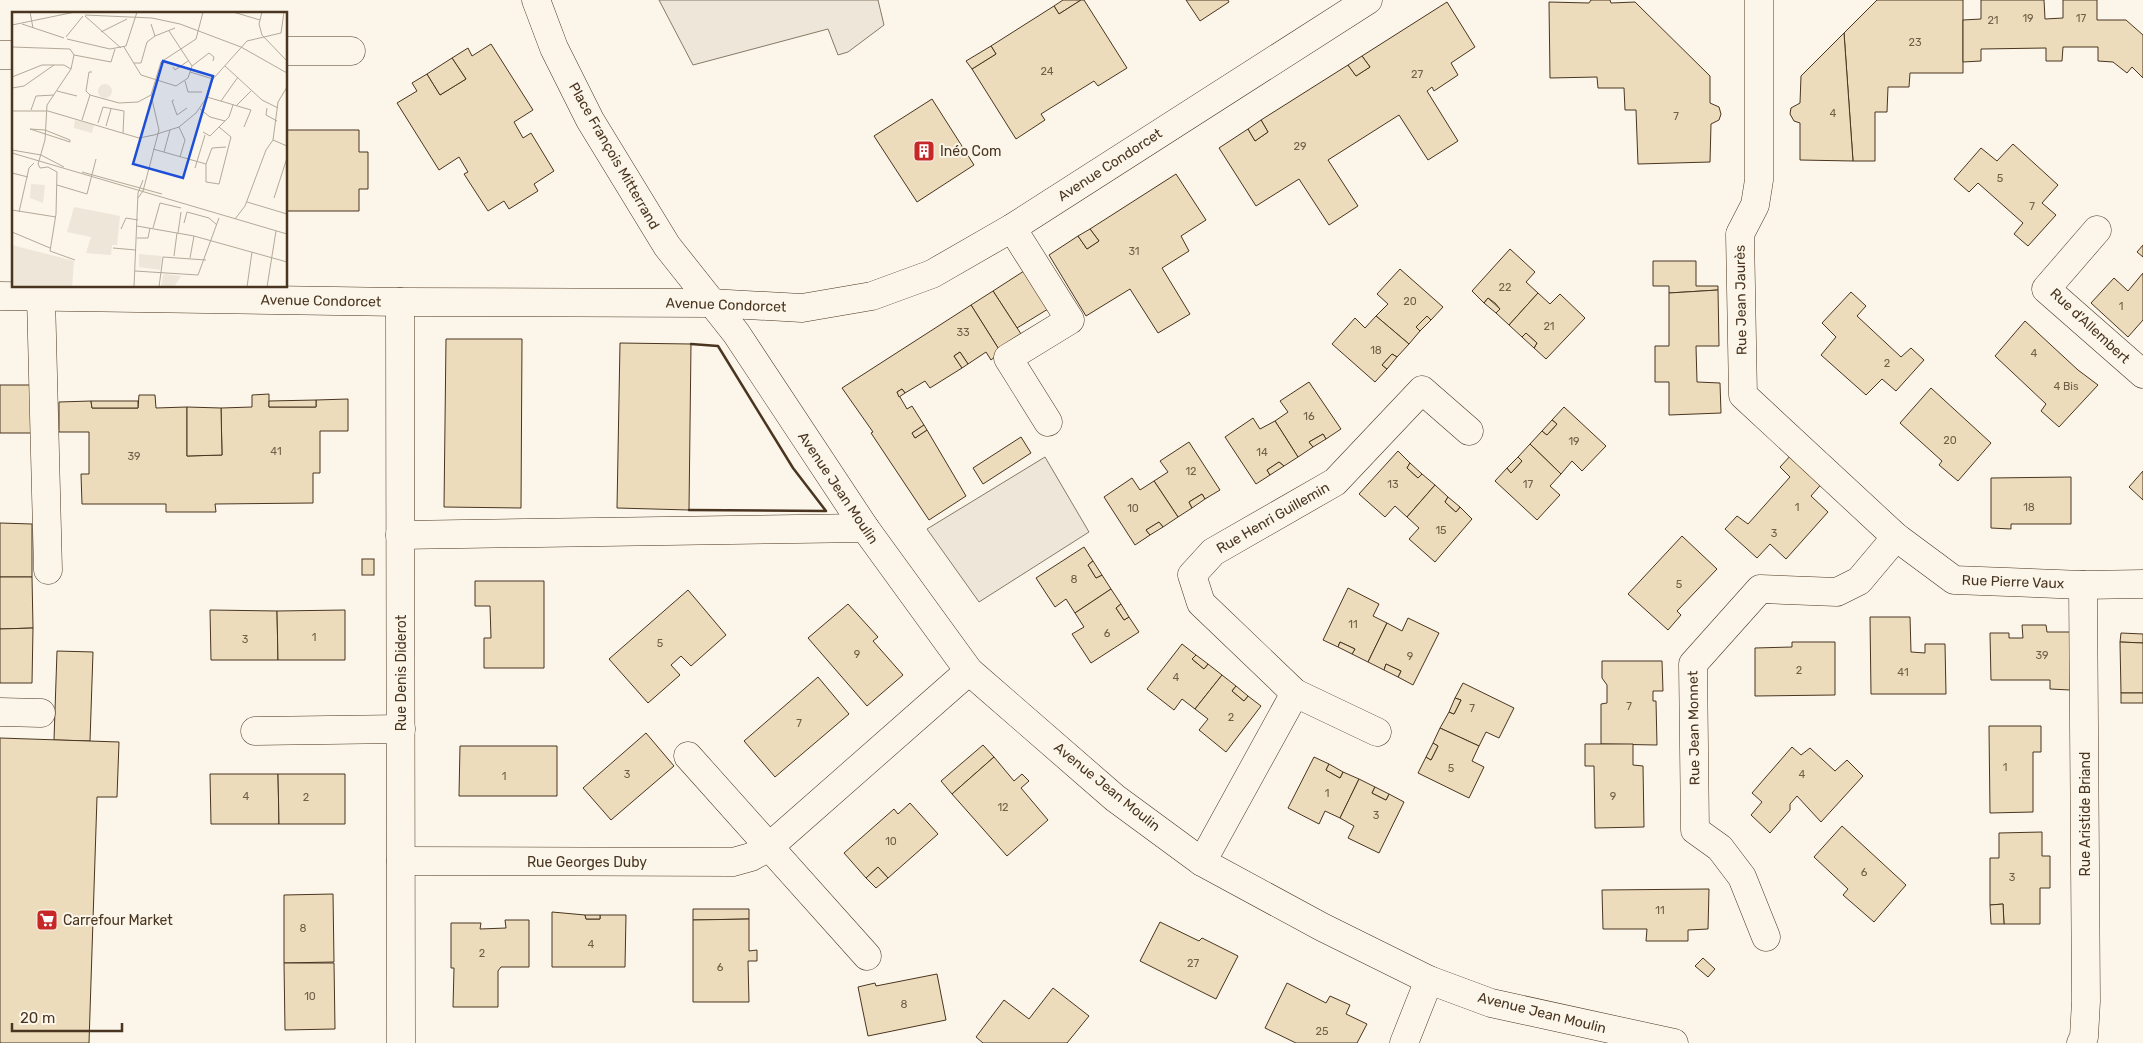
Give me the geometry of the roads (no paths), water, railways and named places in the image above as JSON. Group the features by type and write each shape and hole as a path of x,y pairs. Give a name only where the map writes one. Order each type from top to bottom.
{"street":[{"name":"Place François Mitterrand","path":"536,0 554,48 590,120 667,246 710,303"},
{"name":"Avenue Condorcet","path":"0,296 41,297 80,292 400,302 710,303 802,308 872,296 932,274 1012,228 1368,0"},
{"name":"Rue Jean Jaurès","path":"1759,0 1759,180 1755,205 1740,234 1743,395 1896,537"},
{"path":"288,52 351,51"},
{"path":"1012,228 1070,320 1008,358 1048,422"},
{"name":"Rue d'Allembert","path":"2097,230 2046,289 2143,374"},
{"path":"41,297 48,570"},
{"name":"Rue Denis Diderot","path":"400,302 401,1043"},
{"name":"Avenue Jean Moulin","path":"710,303 736,333 865,528 969,670 1116,798 1202,862 1322,927 1429,980 1491,1003 1674,1043"},
{"name":"Rue Henri Guillemin","path":"1377,732 1295,693 1201,603 1192,575 1214,552 1335,482 1422,390 1469,431"},
{"path":"400,535 865,528"},
{"name":"Rue Pierre Vaux","path":"1896,537 1954,580 2083,585 2143,584"},
{"name":"Rue Jean Monnet","path":"1766,937 1742,877 1720,848 1695,830 1692,664 1760,589 1837,592 1859,581 1896,537"},
{"name":"Rue Aristide Briand","path":"2081,1043 2084,1037 2086,1001 2083,585"},
{"name":"Rue Georges Duby","path":"401,862 734,862 751,857 769,847 969,670"},
{"path":"1202,862 1295,693"},
{"path":"0,712 41,713"},
{"path":"255,731 401,729"},
{"path":"688,756 867,956"},
{"path":"1404,1043 1429,980"}],"place":[{"name":"Inéo Com","path":"924,151"},
{"name":"Carrefour Market","path":"47,920"}]}
